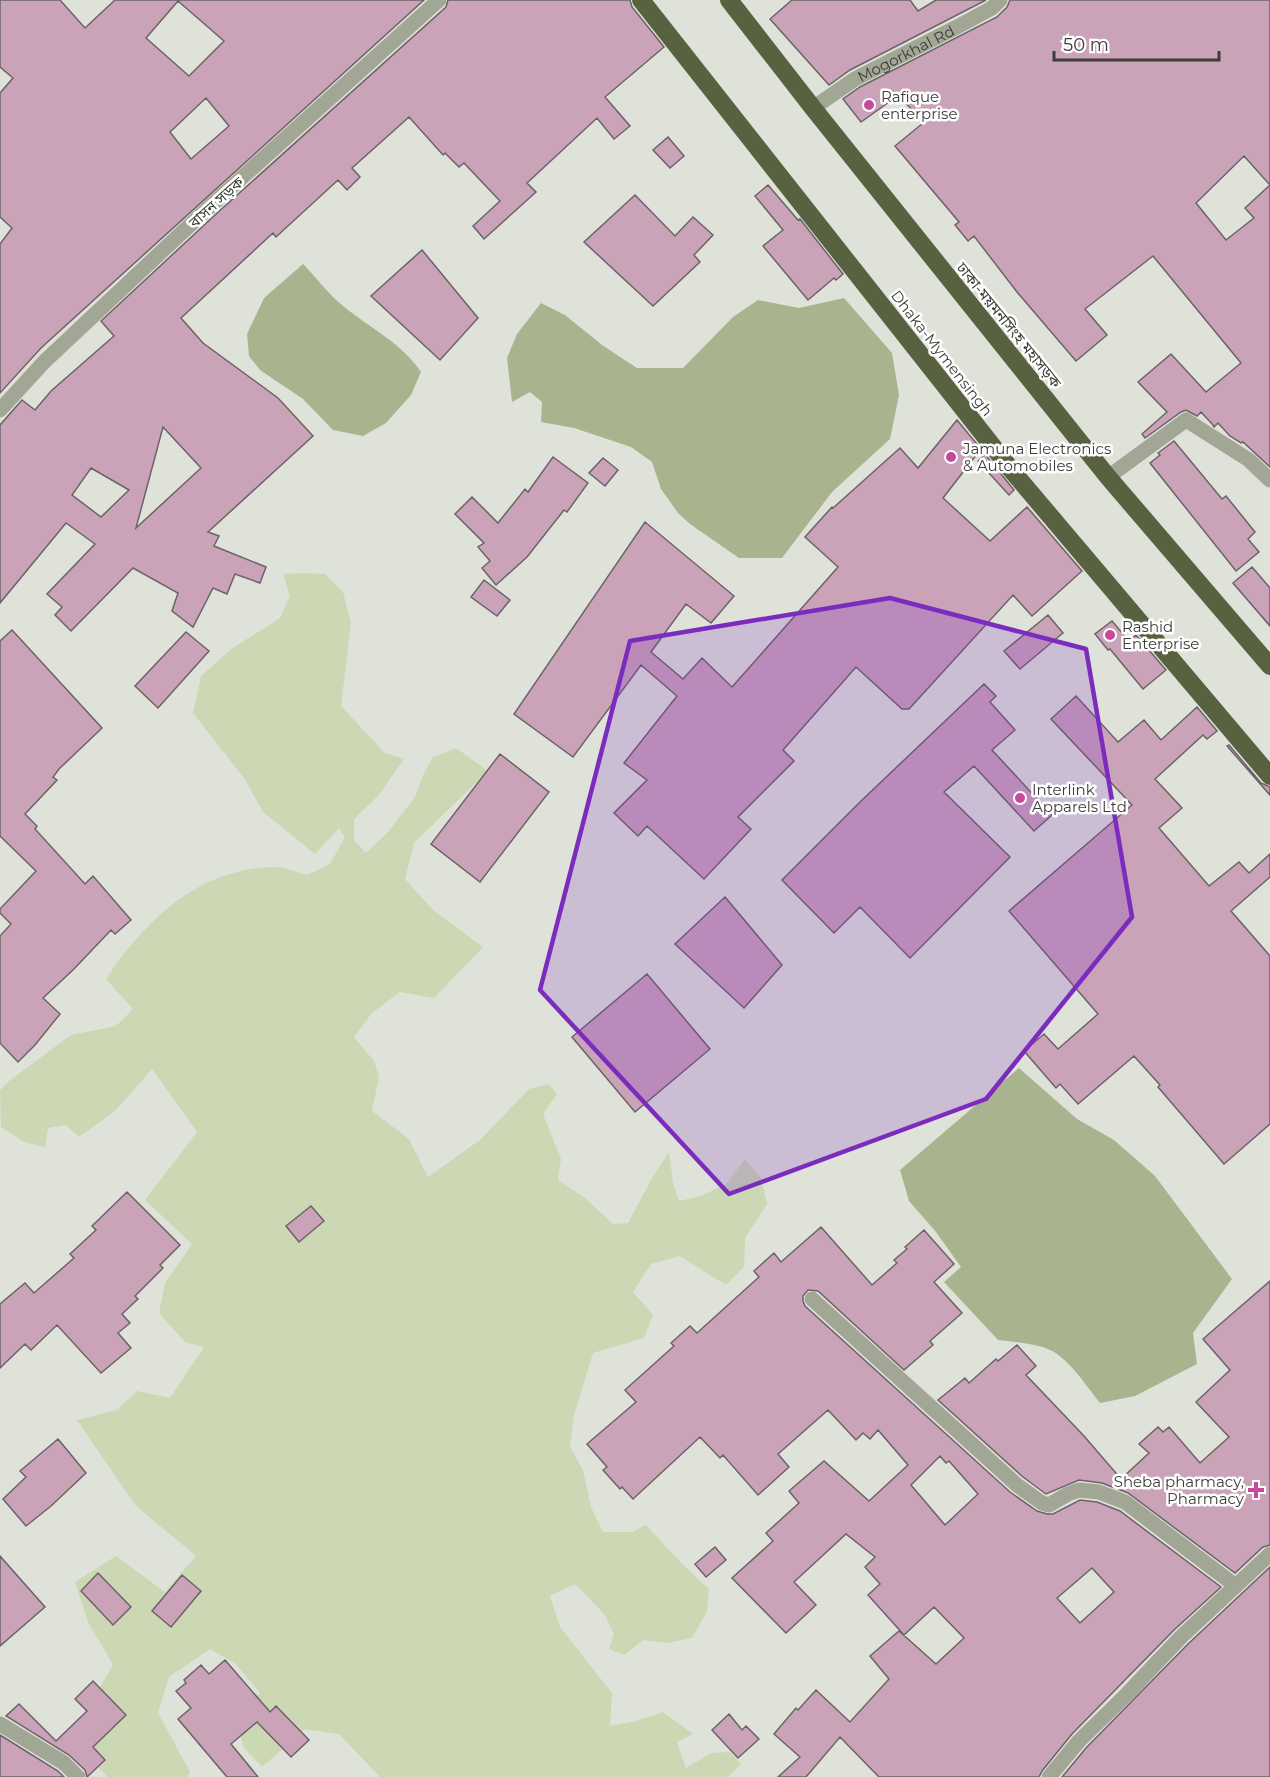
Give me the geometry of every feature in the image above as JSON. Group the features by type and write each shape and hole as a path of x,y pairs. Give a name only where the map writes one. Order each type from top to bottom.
{"highway":[{"name":"Dhaka-Mymensingh","path":"641,0 1013,472 1270,776"},
{"name":"ঢাকা-ময়মনসিংহ মহাসড়ক","path":"729,0 1108,477 1270,666"}],"street":[{"name":"বাসন সড়ক","path":"0,410 44,362 191,224 439,0"},
{"name":"Mogorkhal Rd","path":"813,108 855,79 992,8 1000,0"},
{"path":"1108,477 1186,420 1249,460 1270,480"},
{"path":"812,1299 1017,1485 1042,1503 1049,1505 1079,1490 1099,1492 1125,1503 1236,1586"},
{"path":"1049,1777 1079,1741 1181,1637 1270,1554"},
{"path":"0,1724 64,1763 78,1777"}],"highlighted area":[{"path":"890,598 1086,649 1132,917 986,1099 729,1194 540,990 630,641"}],"shaded area":[{"path":"303,264 337,301 395,344 421,372 411,395 386,423 363,436 333,430 303,399 260,370 249,356 247,334 264,298"},
{"path":"844,298 892,353 899,395 890,439 832,492 782,558 739,558 678,513 661,489 652,462 631,447 574,428 541,422 542,402 530,392 512,402 507,358 517,334 541,303 565,315 602,345 637,368 683,368 733,317 758,300 799,308"},
{"path":"283,574 325,574 343,592 351,623 341,706 385,753 404,759 379,795 354,819 354,840 366,853 388,832 415,797 432,758 456,748 488,771 414,843 405,879 433,910 483,947 434,998 400,992 372,1013 354,1037 374,1061 379,1077 372,1111 409,1139 428,1177 480,1140 529,1089 549,1084 557,1094 543,1114 561,1159 558,1180 585,1198 613,1224 628,1223 669,1152 673,1183 679,1201 701,1196 726,1184 745,1159 761,1178 767,1204 745,1238 744,1267 726,1285 680,1256 651,1264 633,1292 653,1315 644,1338 593,1353 574,1415 570,1447 583,1470 591,1507 603,1532 632,1532 646,1525 709,1589 707,1611 692,1638 667,1643 643,1640 624,1655 609,1649 614,1634 605,1615 575,1584 550,1596 560,1627 612,1693 610,1726 636,1721 663,1712 693,1734 677,1742 686,1768 711,1753 730,1752 741,1764 728,1777 380,1777 339,1734 305,1729 262,1767 244,1748 236,1722 260,1693 236,1664 210,1649 169,1677 158,1713 190,1772 187,1777 107,1777 71,1736 113,1665 88,1622 75,1582 116,1556 165,1592 196,1556 135,1505 77,1420 117,1410 137,1391 170,1398 204,1347 185,1342 159,1313 165,1283 192,1244 145,1200 197,1132 152,1069 114,1112 79,1137 66,1125 48,1128 45,1147 24,1142 1,1127 0,1090 71,1035 116,1026 133,1009 106,979 138,937 177,901 223,876 248,869 280,867 307,875 330,864 345,837 339,828 315,854 263,812 244,778 193,713 201,676 234,647 280,618 290,596"},
{"path":"1019,1068 1077,1119 1114,1140 1155,1176 1232,1279 1193,1333 1197,1364 1135,1396 1100,1403 1075,1371 1057,1354 1037,1346 998,1340 944,1282 961,1267 936,1232 909,1201 900,1170"}],"building":[{"path":"0,0 60,0 85,28 115,0 424,0 41,348 0,393 0,244 12,228 0,217 0,93 13,78 0,67","holes":["178,1 224,41 189,76 146,38","206,98 229,126 191,159 170,132"]},
{"path":"448,0 630,0 632,7 664,47 605,97 630,126 614,139 597,118 527,183 536,192 484,239 473,226 500,201 464,163 459,167 445,153 443,155 409,117 352,168 360,177 347,190 338,180 276,237 273,233 181,318 203,343 278,398 313,436 208,532 219,536 214,546 266,567 260,583 235,574 227,594 213,588 193,627 172,611 178,593 133,568 71,631 55,615 62,607 47,594 95,544 66,523 0,603 0,425 22,400 35,410 51,391 114,336 101,321 446,7","holes":["163,427 201,468 136,528 144,498","91,468 129,490 101,517 72,495"]},
{"path":"792,0 910,0 918,11 936,0 986,0 850,70 829,85 770,19"},
{"path":"1010,0 1270,0 1270,185 1270,467 1243,442 1230,436 1218,423 1214,427 1201,412 1197,416 1186,410 1145,438 1142,434 1167,412 1138,382 1171,354 1206,392 1241,363 1153,256 1085,309 1107,335 1076,361 1017,292 974,236 968,241 955,225 959,222 895,146 923,123 899,95 861,122 843,99 860,87 997,17 1007,7","holes":["1244,156 1270,185 1245,208 1254,218 1226,240 1196,203"]},
{"path":"668,137 684,156 670,168 653,150"},
{"path":"768,185 798,220 800,219 843,274 836,280 834,278 808,300 763,246 783,230 755,196"},
{"path":"635,195 675,236 693,217 713,235 694,255 700,262 653,306 584,242"},
{"path":"422,250 478,318 440,360 371,296"},
{"path":"957,420 981,449 943,498 990,541 1027,507 1082,571 1032,616 1013,595 909,709 902,709 856,667 783,750 794,761 738,817 751,829 704,879 647,826 638,836 614,813 647,780 624,763 677,696 641,665 573,757 514,714 645,522 734,596 711,623 686,604 651,652 683,679 702,658 732,687 838,567 805,537 832,507 900,448 918,468"},
{"path":"1174,441 1222,499 1226,496 1255,532 1248,539 1259,552 1236,571 1150,463 1160,455 1158,453"},
{"path":"985,454 1014,490 1009,495 978,461"},
{"path":"553,457 588,483 567,512 564,510 527,557 496,585 482,568 490,561 478,547 484,543 455,514 472,497 498,523 525,489 528,492"},
{"path":"603,458 618,470 605,486 589,473"},
{"path":"1252,567 1270,588 1270,626 1233,583"},
{"path":"484,580 510,600 497,616 471,597"},
{"path":"1048,615 1063,633 1020,669 1004,651"},
{"path":"1112,621 1129,641 1136,635 1166,670 1143,689 1095,634"},
{"path":"12,630 102,728 59,769 53,777 57,780 25,814 37,826 35,829 85,884 93,876 131,920 115,934 111,930 43,998 60,1014 18,1062 0,1043 0,936 11,924 0,913 0,909 36,871 0,836 0,641"},
{"path":"186,632 209,651 158,708 135,686"},
{"path":"984,684 996,696 990,702 1015,730 992,750 1052,815 1034,831 974,766 944,792 1010,857 910,958 860,907 834,933 782,880"},
{"path":"1076,696 1118,742 1144,720 1161,740 1197,707 1217,731 1207,739 1203,735 1155,779 1182,808 1159,828 1209,886 1239,862 1249,873 1270,854 1270,877 1231,911 1270,956 1270,1124 1224,1164 1134,1056 1078,1104 1060,1084 1056,1088 1024,1051 1044,1034 1058,1049 1098,1014 1009,911 1132,805 1051,719"},
{"path":"1229,745 1261,783 1270,787 1270,795 1227,746"},
{"path":"500,754 549,792 480,882 431,844"},
{"path":"725,897 782,965 744,1008 675,944"},
{"path":"647,974 710,1049 635,1112 572,1037"},
{"path":"127,1192 180,1245 160,1265 163,1268 135,1296 138,1299 122,1314 130,1323 118,1333 131,1348 101,1373 57,1325 31,1350 25,1344 0,1368 0,1304 25,1283 34,1293 74,1258 70,1254 96,1230 92,1226"},
{"path":"311,1206 324,1221 299,1242 286,1226"},
{"path":"821,1227 872,1285 897,1263 894,1260 924,1230 954,1264 934,1282 962,1313 930,1341 933,1345 904,1370 818,1291 808,1290 803,1296 805,1306 1010,1492 1037,1511 1053,1514 1080,1500 1097,1502 1120,1511 1221,1587 1174,1630 1072,1734 1039,1777 879,1777 840,1737 806,1777 778,1777 800,1757 774,1734 796,1708 798,1710 816,1690 850,1722 889,1679 870,1656 899,1631 936,1664 964,1638 934,1607 904,1635 868,1595 880,1584 865,1567 875,1557 846,1534 794,1582 816,1605 786,1633 732,1578 773,1541 766,1533 799,1503 789,1491 824,1461 869,1501 908,1465 878,1430 870,1439 863,1433 856,1440 828,1410 778,1454 789,1467 758,1495 723,1455 720,1458 700,1437 633,1499 622,1487 620,1489 603,1470 607,1467 587,1444 636,1402 625,1390 674,1346 671,1343 690,1326 697,1333 759,1277 754,1271 774,1253 781,1262","holes":["940,1456 946,1463 949,1461 978,1494 945,1525 911,1485","1092,1568 1114,1592 1080,1623 1057,1598"]},
{"path":"1270,1281 1270,1545 1263,1547 1235,1573 1128,1493 1102,1483 1079,1480 1046,1494 1023,1477 938,1400 965,1378 969,1383 996,1359 998,1361 1017,1345 1036,1366 1026,1375 1121,1479 1149,1453 1139,1444 1158,1427 1163,1432 1169,1427 1200,1463 1229,1437 1196,1402 1230,1370 1203,1339"},
{"path":"58,1439 86,1473 26,1526 3,1499 26,1477 20,1471"},
{"path":"715,1547 726,1560 706,1577 695,1564"},
{"path":"0,1556 45,1607 0,1646"},
{"path":"1270,1567 1270,1777 1062,1777 1086,1748 1188,1644"},
{"path":"98,1573 131,1607 113,1625 81,1591"},
{"path":"182,1575 201,1591 171,1627 152,1611"},
{"path":"225,1660 270,1712 276,1706 309,1740 291,1757 257,1722 231,1744 258,1777 227,1777 178,1719 191,1708 176,1691 186,1683 184,1680 201,1665 209,1674"},
{"path":"93,1681 126,1715 93,1747 105,1760 87,1777 85,1770 69,1755 6,1716 19,1704 56,1741 87,1711 75,1699"},
{"path":"729,1714 742,1730 746,1726 759,1739 738,1758 712,1730"},
{"path":"0,1735 58,1771 64,1777 0,1777"}],"place":[{"name":"Rafique enterprise","path":"869,105"},
{"name":"Jamuna Electronics & Automobiles","path":"951,457"},
{"name":"Rashid Enterprise","path":"1110,635"},
{"name":"Interlink Apparels Ltd","path":"1020,798"},
{"name":"Sheba pharmacy, Pharmacy","path":"1256,1490"}]}
